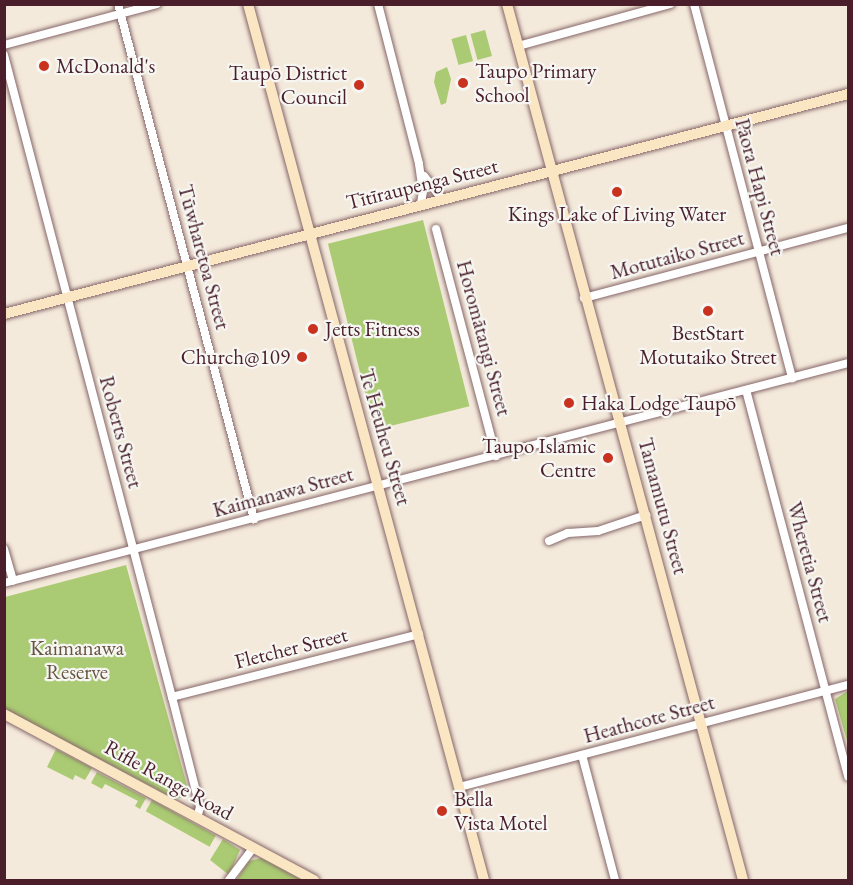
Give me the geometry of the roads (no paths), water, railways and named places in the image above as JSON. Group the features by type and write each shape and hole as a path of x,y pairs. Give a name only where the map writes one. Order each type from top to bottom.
{"street":[{"name":"Tūwharetoa Street","path":"118,4 254,519"},
{"path":"4,45 157,4"},
{"name":"Te Heuheu Street","path":"248,4 484,880"},
{"path":"378,4 418,164 423,191 421,204"},
{"name":"Tamamutu Street","path":"507,4 550,172 646,515 743,880"},
{"path":"518,46 670,4"},
{"name":"Pāora Hapi Street","path":"694,4 792,378"},
{"name":"Roberts Street","path":"4,55 200,807 197,818"},
{"name":"Tītīraupenga Street","path":"4,314 849,94"},
{"path":"418,164 429,187 442,199"},
{"name":"Motutaiko Street","path":"584,298 849,228"},
{"name":"Horomātangi Street","path":"436,229 496,456"},
{"name":"Kaimanawa Street","path":"9,582 849,363"},
{"name":"Wheretia Street","path":"746,390 849,777"},
{"path":"549,541 568,532 598,531 646,515"},
{"path":"4,549 9,582"},
{"name":"Fletcher Street","path":"172,697 419,634"},
{"name":"Heathcote Street","path":"459,788 849,685"},
{"name":"Rifle Range Road","path":"4,714 314,880"},
{"path":"582,755 615,880"},
{"path":"230,880 253,848"}],"place":[{"name":"McDonald's","path":"44,66"},
{"name":"Taupo Primary School","path":"463,83"},
{"name":"Taupō District Council","path":"359,85"},
{"name":"Kings Lake of Living Water","path":"617,192"},
{"name":"BestStart Motutaiko Street","path":"708,311"},
{"name":"Jetts Fitness","path":"313,329"},
{"name":"Church@109","path":"302,357"},
{"name":"Haka Lodge Taupō","path":"569,403"},
{"name":"Taupo Islamic Centre","path":"608,458"},
{"name":"Bella Vista Motel","path":"442,811"}],"park label":[{"name":"Kaimanawa Reserve","path":"77,660"}]}
